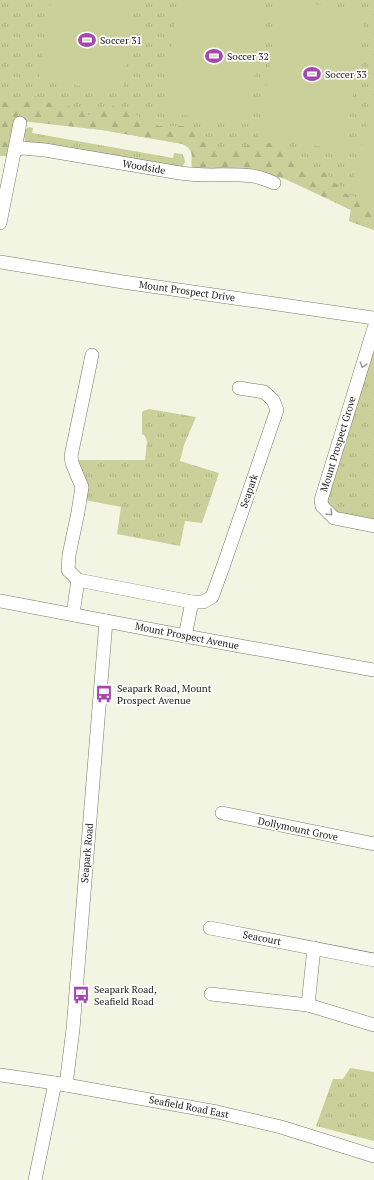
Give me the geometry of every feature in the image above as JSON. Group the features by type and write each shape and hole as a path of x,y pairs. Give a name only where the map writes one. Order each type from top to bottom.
{"street":[{"path":"0,223 20,123"},
{"name":"Woodside","path":"15,150 22,148 46,150 196,175 253,176 263,178 274,183"},
{"name":"Mount Prospect Drive","path":"0,262 123,282 374,318"},
{"name":"Mount Prospect Grove","path":"374,328 321,500 322,506 334,518 374,526"},
{"path":"74,607 78,580 68,570 69,555 82,487 72,463 71,456 92,355"},
{"name":"Seapark","path":"78,580 192,602 203,602 212,597 277,410 273,400 264,392 239,388"},
{"name":"Mount Prospect Avenue","path":"0,601 106,622 374,670"},
{"path":"185,636 192,602"},
{"name":"Seapark Road","path":"35,1180 73,1029 106,622"},
{"name":"Dollymount Grove","path":"222,813 374,844"},
{"name":"Seacourt","path":"210,928 374,960"},
{"path":"308,1005 314,948"},
{"path":"211,994 308,1005 374,1025"},
{"name":"Seafield Road East","path":"0,1076 60,1084 217,1112 281,1127 374,1156"}],"green space":[{"path":"0,0 374,0 374,230 349,221 351,210 281,177 252,170 192,167 191,151 183,144 102,130 17,120 6,156 0,156"},
{"name":"Soccer 31","path":"51,0 135,0 122,92 39,80"},
{"name":"Soccer 32","path":"178,0 265,0 248,124 163,112"},
{"name":"Soccer 33","path":"280,0 289,0 366,12 344,150 258,137"},
{"path":"30,95 37,97 40,104 59,101 72,108 81,109 88,115 100,109 111,106 123,109 159,126 189,126 203,135 212,149 229,151 245,146 272,143 288,148 311,169 326,173 333,182 341,187 343,193 374,203 374,230 349,221 351,210 285,179 253,171 193,170 190,150 183,144 102,130 22,121 23,106 27,96"},
{"path":"374,100 374,199 349,193"},
{"path":"9,101 17,110 17,126 9,153 6,156 0,156 0,104 1,102"},
{"path":"29,127 33,128 32,133 173,158 174,153 182,154 185,162 182,167 176,168 26,142 24,132"},
{"path":"374,346 374,523 335,516 326,500"},
{"path":"149,409 196,417 184,445 180,461 219,473 202,523 185,521 180,546 117,534 121,507 85,500 77,460 145,460 147,442 145,436 142,434 142,413 143,411"},
{"path":"350,1068 374,1072 374,1141 316,1126 333,1079 343,1079"}],"place":[{"name":"Soccer 31","path":"87,40"},
{"name":"Soccer 32","path":"214,56"},
{"name":"Soccer 33","path":"312,74"},
{"name":"Seapark Road, Mount Prospect Avenue","path":"104,694"},
{"name":"Seapark Road, Seafield Road","path":"81,995"}]}
